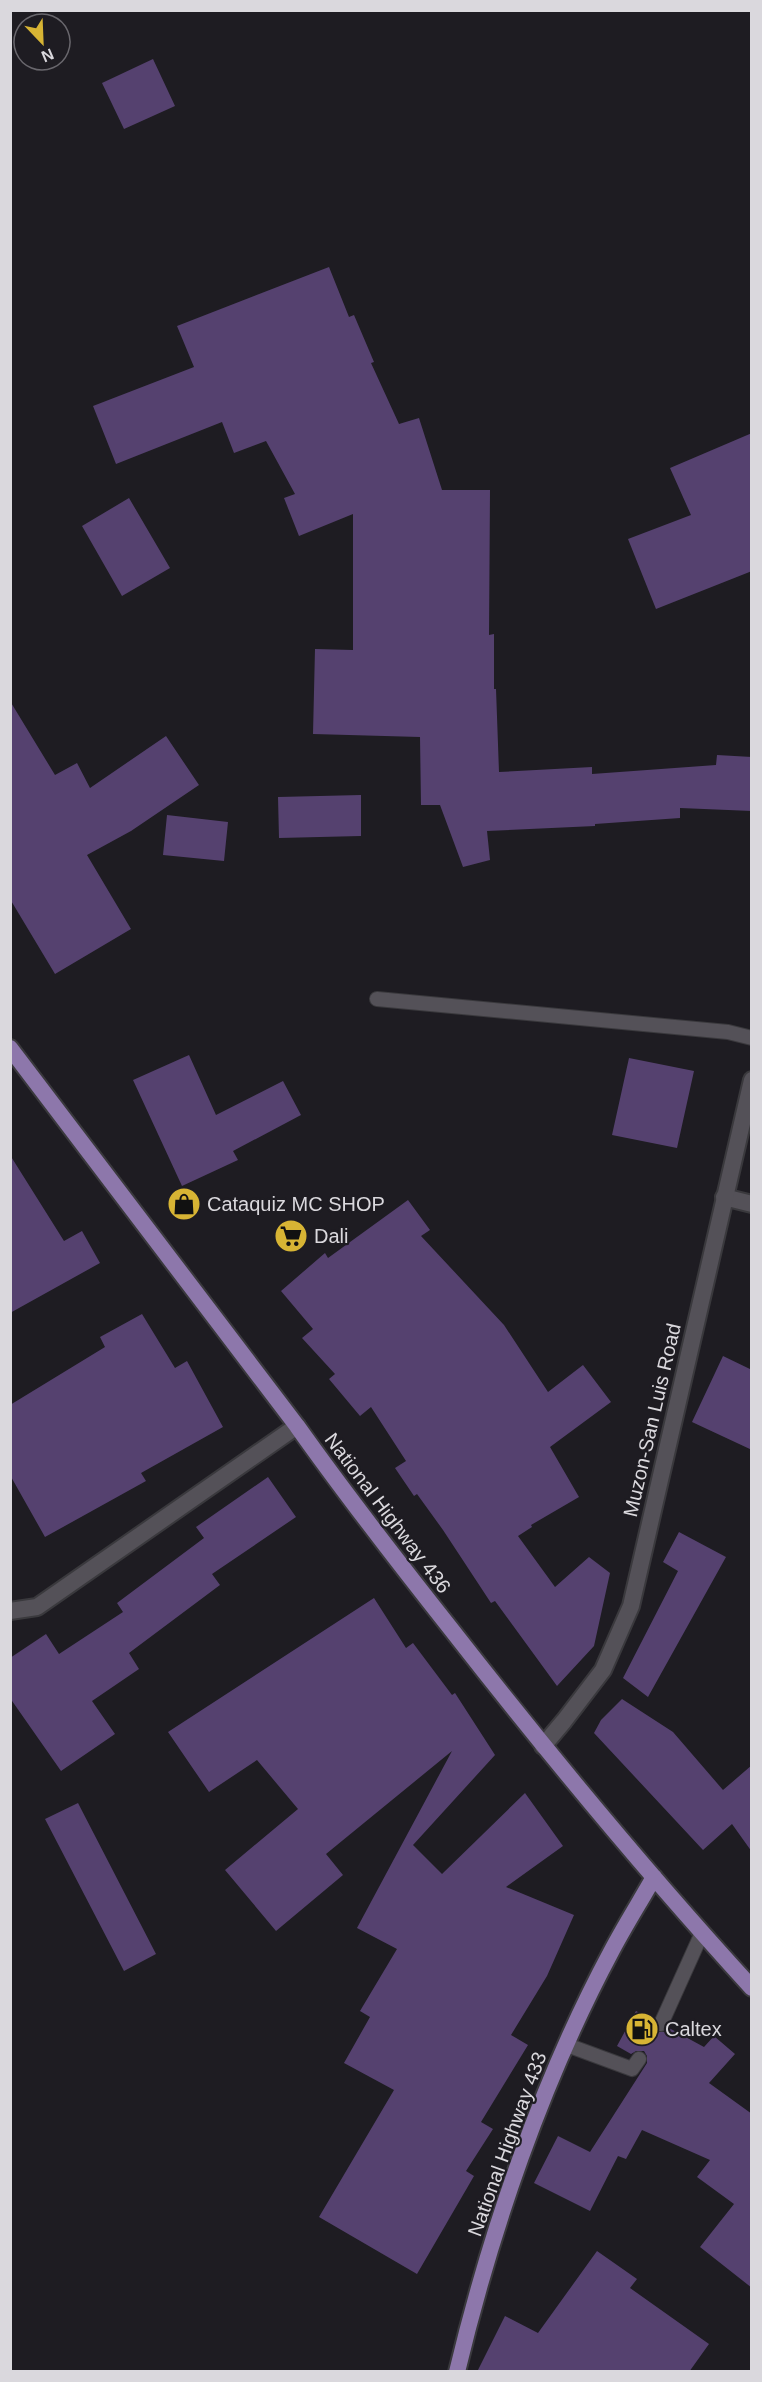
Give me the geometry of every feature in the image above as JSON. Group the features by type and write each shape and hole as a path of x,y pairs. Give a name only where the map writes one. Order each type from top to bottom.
{"main road":[{"name":"National Highway 436","path":"10,1048 297,1426 341,1489 543,1746 702,1934 752,1988"},
{"name":"Muzon-San Luis Road","path":"543,1746 603,1670 631,1606 752,1080"},
{"path":"724,1197 752,1204"},
{"path":"10,1611 37,1607 297,1426"},
{"name":"National Highway 433","path":"457,2372 474,2300 532,2127 610,1953 654,1877"}],"lane":[{"path":"376,999 728,1032 752,1038"},
{"path":"661,2024 702,1934"},
{"path":"567,2045 632,2069 639,2059"}],"building":[{"path":"153,59 175,106 124,129 102,83"},
{"path":"329,267 349,317 354,315 374,362 371,363 399,424 419,418 442,490 490,490 489,635 494,634 494,689 496,689 499,772 592,767 592,774 716,765 717,755 752,757 752,811 680,808 680,818 595,824 595,826 487,831 490,860 463,867 440,805 421,805 420,737 313,734 315,649 353,650 353,514 299,536 284,498 295,494 266,441 234,453 222,422 116,464 93,406 194,367 177,326"},
{"path":"752,433 752,571 656,609 628,539 691,515 670,468"},
{"path":"129,498 170,568 122,596 82,526"},
{"path":"10,701 55,775 77,763 90,788 166,736 199,785 131,831 87,855 131,929 55,974 10,899"},
{"path":"361,795 361,836 279,838 278,797"},
{"path":"167,815 228,822 224,861 163,855"},
{"path":"189,1055 216,1115 283,1081 301,1115 233,1151 238,1160 182,1186 133,1080"},
{"path":"629,1058 694,1071 677,1148 612,1135"},
{"path":"10,1155 64,1241 82,1231 100,1263 10,1313"},
{"path":"408,1200 430,1230 421,1236 504,1325 548,1392 583,1365 611,1402 550,1447 579,1497 531,1525 532,1527 518,1536 555,1587 589,1557 610,1573 594,1646 557,1686 495,1601 491,1603 443,1530 417,1494 414,1496 395,1468 406,1461 371,1407 360,1416 329,1379 335,1374 302,1338 313,1329 281,1291 325,1253 328,1258"},
{"path":"142,1314 175,1368 187,1361 223,1427 141,1473 146,1481 45,1537 10,1475 10,1405 105,1347 100,1337"},
{"path":"723,1356 752,1370 752,1450 692,1422"},
{"path":"268,1477 296,1517 212,1574 220,1585 129,1653 139,1669 92,1701 115,1734 61,1771 10,1698 10,1658 46,1634 59,1654 123,1612 117,1603 204,1538 196,1527"},
{"path":"679,1532 726,1557 648,1697 623,1678 678,1571 663,1562"},
{"path":"374,1598 406,1648 413,1643 452,1695 455,1693 495,1755 413,1845 442,1874 525,1793 563,1846 506,1887 574,1915 547,1976 511,2035 528,2045 481,2122 493,2129 466,2171 474,2176 417,2274 319,2217 394,2090 344,2063 370,2017 360,2011 397,1949 357,1928 452,1751 326,1854 343,1875 276,1931 225,1870 298,1809 257,1760 209,1792 168,1732"},
{"path":"622,1699 673,1732 723,1790 752,1765 752,1852 732,1824 703,1850 594,1733 601,1720"},
{"path":"78,1803 156,1954 124,1971 45,1819"},
{"path":"636,2011 653,2020 653,2029 658,2032 666,2032 669,2028 704,2047 714,2036 735,2054 709,2083 752,2114 752,2288 700,2247 734,2204 697,2177 710,2160 642,2130 626,2159 618,2156 590,2211 534,2183 558,2136 590,2152 647,2063 644,2051 631,2054 617,2046"},
{"path":"597,2251 637,2279 630,2288 709,2344 689,2372 477,2372 505,2316 538,2333"}],"place":[{"name":"Cataquiz MC SHOP","path":"184,1204"},
{"name":"Dali","path":"291,1236"},
{"name":"Caltex","path":"642,2029"}]}
